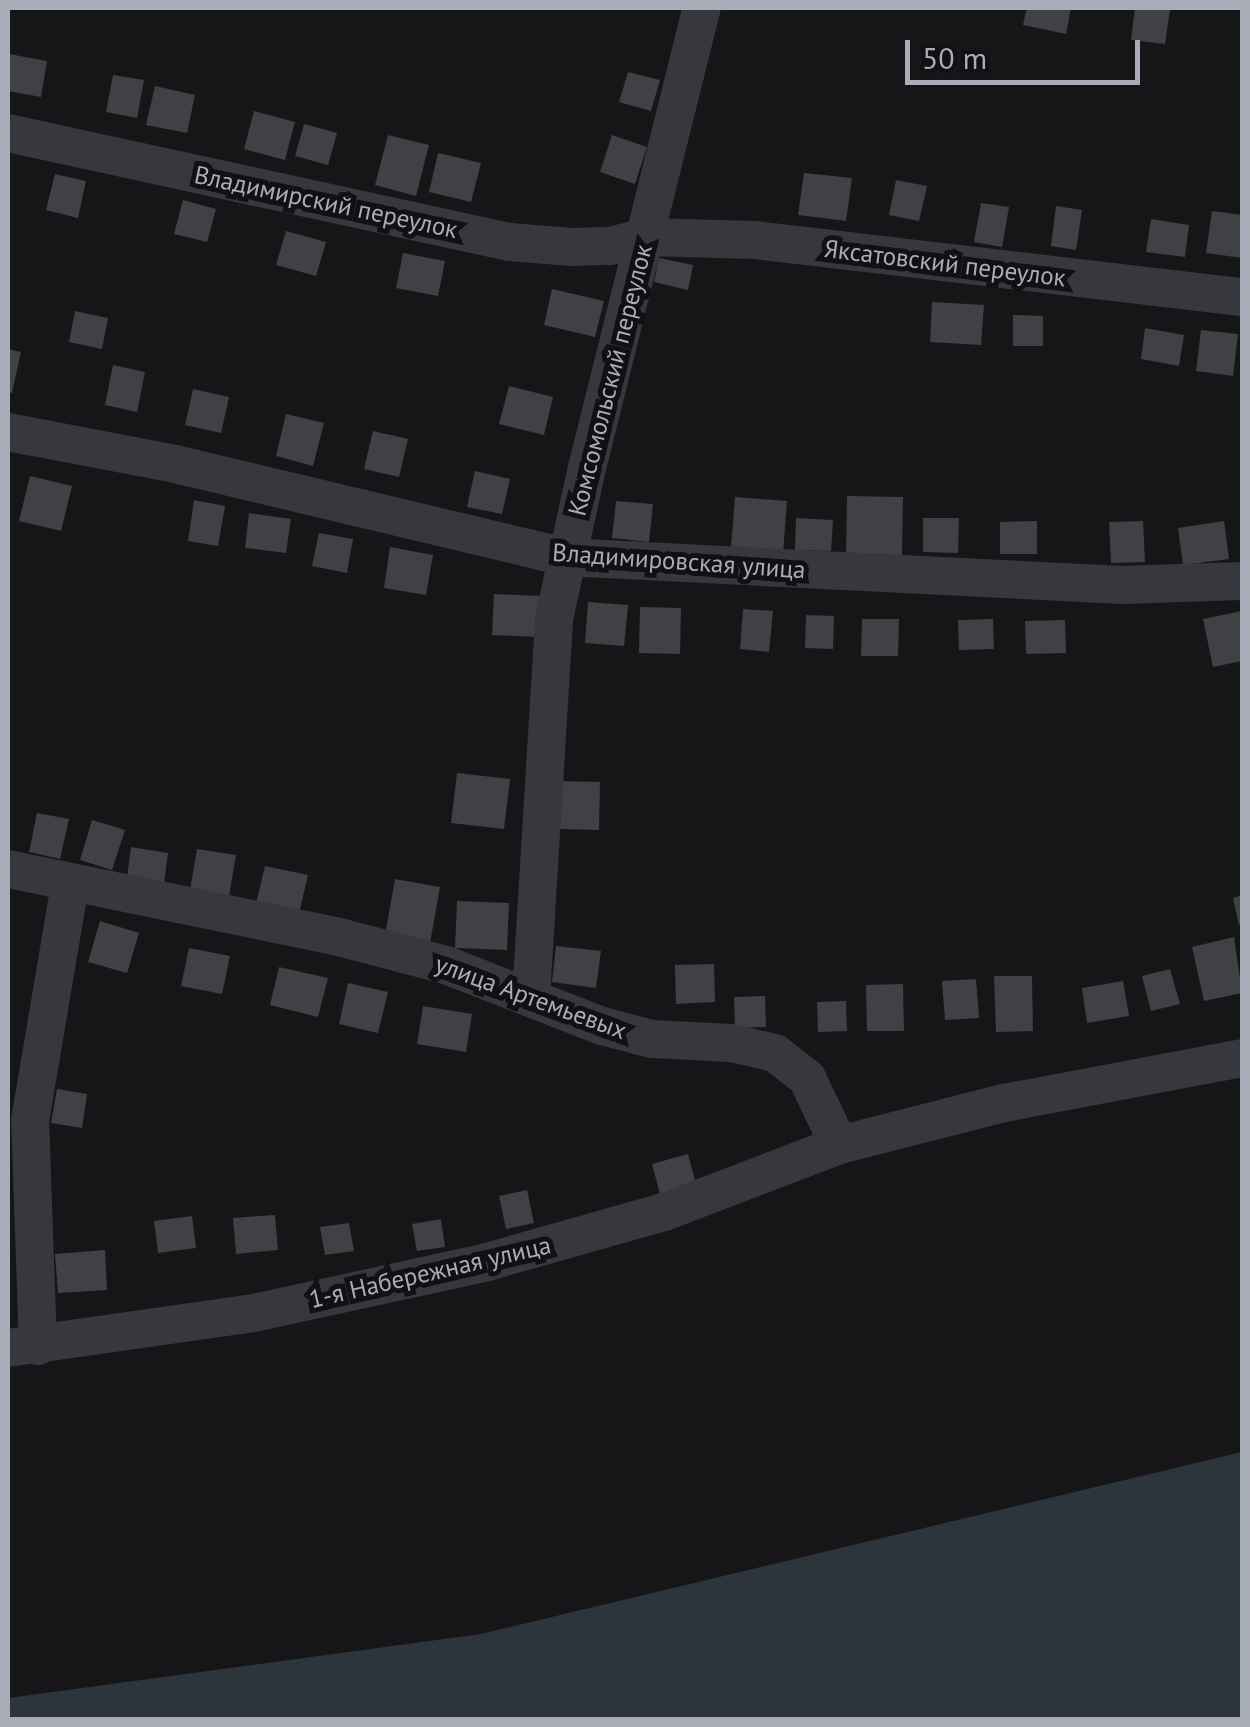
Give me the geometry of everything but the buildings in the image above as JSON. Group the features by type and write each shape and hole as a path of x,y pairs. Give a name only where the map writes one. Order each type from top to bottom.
{"street":[{"name":"Комсомольский переулок","path":"531,997 554,619 565,557 702,8"},
{"name":"Владимирский переулок","path":"8,133 510,242 610,246 647,237"},
{"name":"Яксатовский переулок","path":"647,237 755,240 1242,298"},
{"name":"Владимировская улица","path":"8,432 175,464 565,557 1122,585 1242,581"},
{"name":"улица Артемьевых","path":"8,869 70,886 338,937 446,964 602,1026 652,1039 731,1043 775,1053 806,1078 839,1145"},
{"path":"23,1347 18,1152 30,1121 70,886"},
{"path":"839,1145 1004,1103 1242,1058"},
{"name":"1-я Набережная улица","path":"23,1347 254,1313 486,1262 664,1212 839,1145"}],"shaded area":[{"path":"1242,1452 1242,1719 8,1719 8,1698 481,1634"}]}
